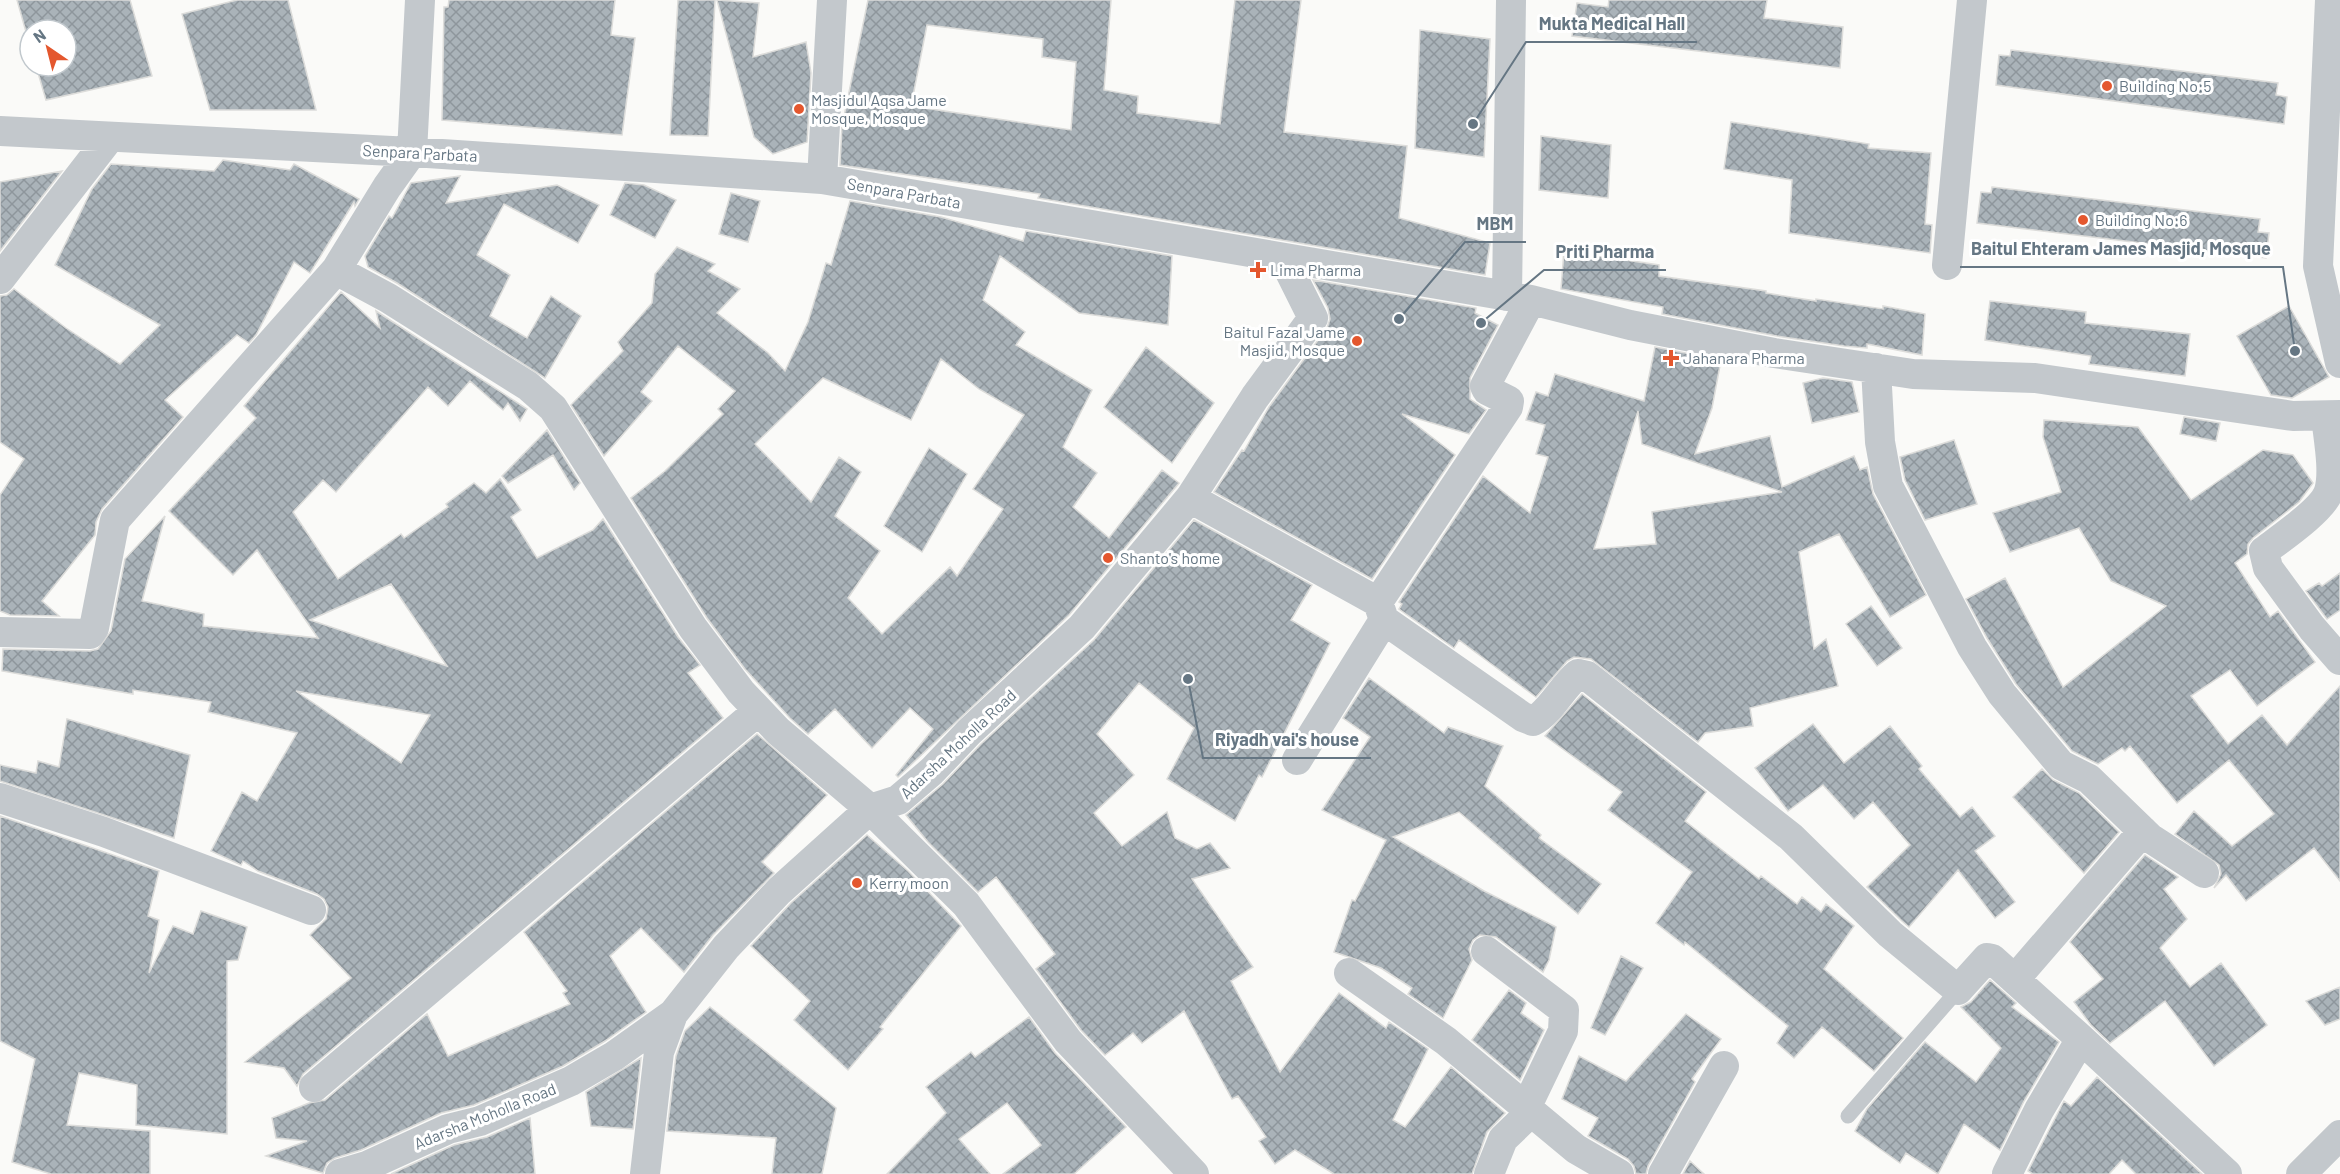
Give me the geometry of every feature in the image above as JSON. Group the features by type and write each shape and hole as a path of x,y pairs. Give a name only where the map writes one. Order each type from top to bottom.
{"street":[{"path":"0,632 90,634 116,520 336,270 412,152 420,0"},
{"path":"822,179 832,0"},
{"path":"1297,760 1381,611 1508,406 1509,401 1487,390 1485,386 1519,298 1511,0"},
{"path":"1947,265 1972,0"},
{"path":"2330,0 2318,266 2340,363"},
{"name":"Senpara Parbata","path":"0,131 412,152 822,179 1519,298 1630,325 1774,353 1912,374 2035,378 2293,416 2333,416"},
{"path":"0,279 110,137"},
{"name":"Adarsha Moholla Road","path":"340,1174 367,1166 448,1129 480,1121 571,1081 614,1056 673,1014 726,947 779,891 870,809 898,800 1082,627 1190,498 1256,397 1313,318 1283,258"},
{"path":"336,270 388,298 528,386 553,408 693,628 741,692 778,731 870,809 966,904 1068,1041 1194,1174"},
{"path":"1876,368 1880,442 1888,486 1972,647 2002,694 2061,765 2089,779 2143,831 2204,873"},
{"path":"2333,416 2329,492 2308,517 2264,550 2268,568 2312,628 2340,660"},
{"path":"1190,498 1381,611 1523,717 1533,721 1541,718 1571,680 1578,674 1587,676 1791,837 1890,934 1958,990 1987,958 1992,959 2227,1174"},
{"path":"314,1087 758,711"},
{"path":"0,798 104,832 311,910"},
{"path":"2015,979 2143,831"},
{"path":"1486,951 1564,1010 1563,1031 1529,1110 1503,1139 1489,1174"},
{"path":"1349,973 1446,1041 1576,1149 1619,1174"},
{"path":"645,1174 659,1052 673,1014"},
{"path":"2007,1174 2039,1110 2081,1039"},
{"path":"1663,1174 1724,1065"},
{"path":"2301,1174 2340,1135"}],"lane":[{"path":"1848,1116 1958,990"}],"building":[{"path":"17,0 130,0 152,76 46,100 40,78 78,78 78,18 22,18"},
{"path":"237,0 288,0 316,110 210,110 182,14"},
{"path":"449,0 615,0 611,35 635,38 622,135 442,120 444,7 448,7"},
{"path":"678,0 715,0 708,136 670,135"},
{"path":"717,0 759,3 753,57 806,42 811,73 807,142 773,154 754,137"},
{"path":"868,0 1111,0 1104,90 1138,96 1137,113 1220,124 1235,0 1301,0 1284,132 1407,146 1399,218 1490,243 1485,275 1038,198 1040,194 840,165 842,126","holes":["927,25 1043,39 1042,57 1076,62 1071,130 911,106"]},
{"path":"1609,0 1767,0 1764,18 1843,27 1840,68 1572,36 1577,3 1608,7"},
{"path":"1420,30 1490,39 1484,157 1415,148"},
{"name":"Building No:5","path":"2011,50 2278,83 2276,95 2287,97 2284,124 1996,85 1999,55 2010,56"},
{"path":"1731,122 1869,144 1868,148 1931,153 1925,224 1932,225 1930,253 1789,233 1792,180 1724,169"},
{"path":"1541,136 1611,145 1608,198 1539,190"},
{"path":"223,160 290,170 294,164 359,199 355,206 354,202 310,273 294,262 256,335 249,343 237,335 165,400 183,417 102,509 96,522 95,535 42,601 59,616 10,615 0,611 0,495 24,459 0,442 0,296 7,295 14,289 66,328 120,364 160,325 55,265 92,189 111,164 214,171"},
{"path":"62,171 0,251 0,182"},
{"path":"460,176 446,203 557,185 599,205 578,243 504,204 477,255 510,275 490,316 527,338 551,296 581,316 545,378 397,283 368,267 365,256 389,216 392,218 411,183"},
{"path":"625,183 644,185 676,200 655,238 610,215"},
{"name":"Building No:6","path":"1992,187 2260,219 2258,232 2269,233 2266,258 1977,223 1981,192 1991,193"},
{"path":"731,193 760,201 748,242 719,234"},
{"path":"850,201 941,217 1023,241 1026,231 1172,256 1168,325 1079,313 1000,256 983,300 1025,332 1016,345 1092,390 1063,447 1097,473 1073,507 1109,538 1162,470 1179,483 1069,615 898,777 896,775 933,729 910,708 872,748 835,709 808,734 745,669 707,618 631,498 665,471 723,414 718,409 735,391 678,346 641,392 652,401 604,456 571,405 623,351 618,342 652,303 655,274 677,247 715,264 708,271 740,289 717,313 768,353 785,371 808,322 826,263 831,265","holes":["941,359 979,389 1024,415 973,489 1003,509 957,576 950,567 882,634 848,598 880,551 835,516 861,472 839,457 811,502 755,444 823,378 911,420"]},
{"path":"1564,251 1659,265 1659,276 1766,291 1766,293 1816,301 1816,299 1883,309 1883,306 1925,314 1922,355 1867,344 1867,348 1844,346 1777,336 1662,314 1663,307 1561,289"},
{"path":"1313,280 1476,308 1475,313 1498,325 1470,378 1470,399 1486,410 1469,434 1402,414 1455,455 1372,579 1214,492 1242,450 1244,451 1269,407 1327,328 1330,319 1328,308"},
{"path":"341,292 380,328 376,311 527,409 520,421 508,403 503,410 470,381 448,406 428,387 336,492 323,480 293,512 338,579 401,534 404,538 448,507 446,504 474,483 486,493 500,479 521,510 511,517 537,558 593,530 603,519 678,637 700,665 688,673 723,718 303,1074 297,1086 284,1068 245,1062 351,978 310,935 326,919 328,907 324,899 317,894 258,871 243,861 241,865 211,851 242,792 257,801 297,733 208,712 211,702 133,690 133,694 2,671 3,649 90,651 98,649 111,631 125,559 165,516 142,601 204,614 203,626 318,638 257,550 233,575 169,511 256,418 244,406","holes":["391,584 447,666 310,620","296,691 430,715 401,763"]},
{"path":"1990,301 2086,312 2085,323 2190,334 2185,376 2089,364 2091,356 1985,340"},
{"path":"2289,306 2329,377 2292,398 2271,395 2237,336"},
{"path":"1146,347 1214,403 1172,463 1104,407"},
{"path":"1655,347 1721,360 1712,408 1695,454 1770,436 1782,487 1854,456 1860,470 1867,467 1873,494 1926,595 1890,617 1839,534 1799,552 1814,649 1826,639 1838,686 1750,708 1753,726 1705,733 1698,742 1591,659 1574,657 1567,661 1536,697 1459,640 1454,648 1399,609 1402,604 1399,602 1483,476 1530,513 1548,457 1536,454 1545,425 1526,420 1536,392 1548,396 1555,374 1644,401","holes":["1638,411 1642,444 1782,492 1652,512 1656,544 1594,549"]},
{"path":"1823,378 1852,382 1859,412 1812,423 1803,383"},
{"path":"2184,417 2220,423 2216,441 2180,434"},
{"path":"2044,420 2138,427 2191,500 2263,450 2293,455 2313,483 2299,502 2253,538 2248,544 2247,554 2235,563 2270,617 2278,611 2315,662 2257,706 2230,670 2191,696 2228,744 2262,715 2287,745 2340,686 2340,881 2314,848 2246,901 2226,875 2214,888 2221,874 2219,865 2175,834 2194,811 2232,846 2274,814 2229,760 2177,803 2130,746 2125,751 2122,748 2098,764 2072,751 2016,684 1966,599 2005,578 2063,687 2166,606 2111,581 2079,528 2010,552 1993,513 2061,492 2043,437"},
{"path":"547,430 580,483 574,490 553,455 508,483 502,476"},
{"path":"1954,440 1977,504 1925,520 1905,480 1900,457"},
{"path":"929,448 967,474 922,552 884,526"},
{"path":"1194,520 1312,585 1291,620 1330,643 1262,777 1259,775 1235,821 1167,779 1194,728 1139,683 1097,734 1134,775 1094,813 1122,846 1167,812 1175,838 1197,849 1210,843 1230,868 1192,879 1253,967 1231,981 1280,1072 1339,993 1386,1028 1389,1022 1428,1049 1393,1120 1405,1127 1451,1067 1505,1113 1487,1132 1472,1174 1334,1174 1295,1150 1275,1164 1259,1141 1266,1137 1238,1096 1232,1099 1184,1011 1142,1043 1133,1033 1105,1055 1081,1030 1036,969 1055,954 996,877 978,892 928,842 906,815 943,784 981,744 1094,640"},
{"path":"2340,573 2340,610 2327,619 2306,591 2319,583 2322,586"},
{"path":"1871,606 1902,648 1877,666 1846,624"},
{"path":"1369,678 1444,733 1448,727 1503,746 1485,786 1541,835 1539,838 1601,884 1578,914 1459,812 1393,837 1484,891 1556,927 1549,960 1543,972 1496,937 1480,935 1473,940 1469,949 1472,960 1443,1018 1408,994 1412,988 1381,968 1334,952 1352,900 1355,901 1386,840 1322,810 1370,737 1343,718"},
{"path":"1582,694 1706,792 1685,821 1759,879 1761,876 1797,904 1802,897 1821,912 1826,904 1854,926 1824,969 1903,1038 1874,1071 1822,1027 1794,1058 1777,1043 1788,1026 1685,942 1684,945 1656,923 1692,872 1608,810 1622,792 1545,736"},
{"path":"67,719 190,755 174,838 0,781 0,765 36,773 38,761 59,767"},
{"path":"1813,724 1844,763 1890,726 1922,766 1919,769 1960,817 1972,807 1995,836 1975,851 2015,902 1995,918 1958,870 1909,927 1902,921 1867,887 1910,845 1873,802 1854,819 1823,785 1788,811 1755,768"},
{"path":"757,734 827,795 762,862 774,873 713,935 684,972 641,928 610,956 646,1012 605,1041 563,1066 474,1105 441,1113 361,1150 335,1158 327,1163 323,1173 266,1156 307,1141 276,1138 272,1118 309,1103 325,1100 427,1014 448,1056 570,1004 563,993 567,991 524,932"},
{"path":"2042,769 2053,780 2079,793 2119,832 2084,873 2013,797"},
{"path":"0,816 159,871 148,916 159,920 149,973 173,926 193,934 201,911 247,927 238,960 227,961 227,1134 136,1125 137,1085 79,1073 67,1125 150,1131 150,1174 51,1174 12,1162 35,1059 0,1041"},
{"path":"867,835 908,871 961,926 880,1027 883,1029 848,1070 794,1020 810,1001 751,946 791,903"},
{"path":"2145,855 2178,877 2164,889 2187,919 2160,948 2190,987 2221,963 2267,1025 2214,1066 2165,1001 2110,1043 2091,1025 2074,1002 2103,979 2070,942"},
{"path":"1621,956 1643,968 1605,1035 1591,1028"},
{"path":"1990,980 2016,1003 2012,1007 2059,1042 2024,1101 2000,1150 1964,1124 1938,1174 1906,1153 1900,1163 1855,1131 1867,1109 1925,1042 1976,1082 2001,1048 1961,1007 1971,1002"},
{"path":"2340,987 2340,1019 2325,1025 2306,1001"},
{"path":"1509,990 1526,1003 1521,1013 1544,1030 1520,1080 1472,1040"},
{"path":"710,1007 836,1108 822,1174 772,1174 776,1138 667,1131 676,1056 685,1031"},
{"path":"1686,1014 1721,1039 1692,1079 1695,1082 1648,1166 1646,1174 1636,1174 1634,1166 1628,1159 1588,1136 1598,1118 1562,1099 1579,1056 1626,1081"},
{"path":"1029,1017 1055,1053 1126,1127 1074,1174 1003,1174 1041,1145 1007,1103 959,1139 990,1174 887,1174 946,1113 926,1087 971,1052 975,1057"},
{"path":"641,1058 633,1129 591,1126 586,1092"},
{"path":"2097,1077 2202,1174 2136,1174 2122,1160 2109,1174 2033,1174 2028,1171 2064,1101 2071,1106"},
{"path":"530,1118 535,1174 391,1174 454,1145 487,1137"},
{"path":"1690,1161 1704,1174 1683,1174"}],"place":[{"name":"Building No:5","path":"2107,86"},
{"name":"Masjidul Aqsa Jame Mosque, Mosque","path":"799,109"},
{"name":"Mukta Medical Hall","path":"1473,124"},
{"name":"Building No:6","path":"2083,220"},
{"name":"Lima Pharma","path":"1258,270"},
{"name":"MBM","path":"1399,319"},
{"name":"Priti Pharma","path":"1481,323"},
{"name":"Baitul Fazal Jame Masjid, Mosque","path":"1357,341"},
{"name":"Baitul Ehteram James Masjid, Mosque","path":"2295,351"},
{"name":"Jahanara Pharma","path":"1671,358"},
{"name":"Shanto's home","path":"1108,558"},
{"name":"Riyadh vai's house","path":"1188,679"},
{"name":"Kerry moon","path":"857,883"}]}
